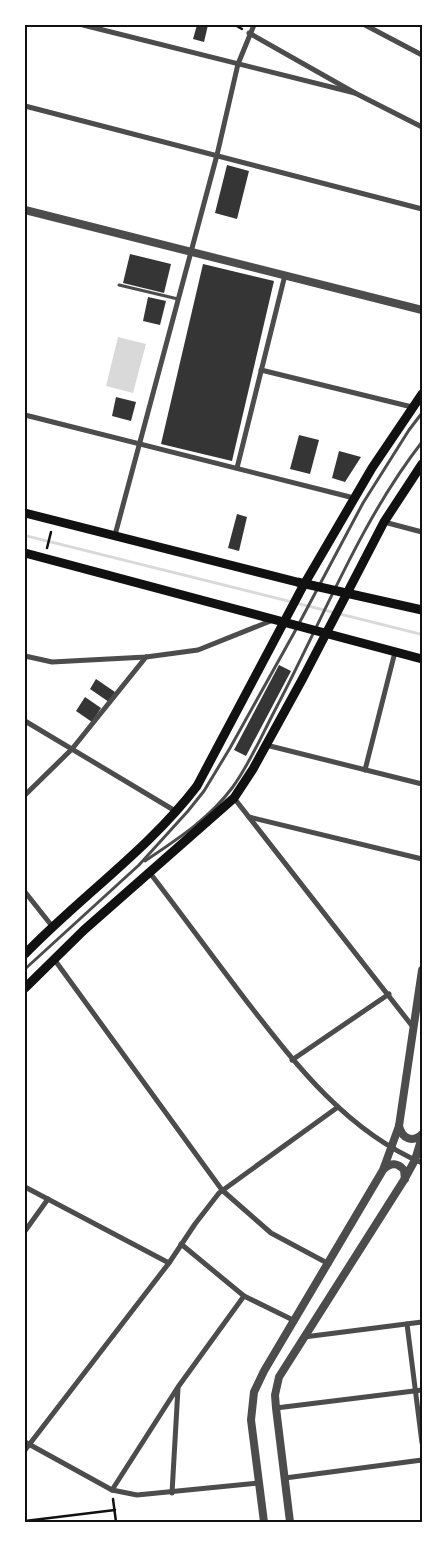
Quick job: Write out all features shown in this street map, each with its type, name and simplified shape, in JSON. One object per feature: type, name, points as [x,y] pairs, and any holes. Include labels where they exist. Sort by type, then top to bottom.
[{"type":"main road","points":[[25,954],[52,926],[177,812],[197,786],[282,619],[354,498],[422,394]]},
{"type":"main road","points":[[25,988],[54,959],[234,798],[253,769],[328,632],[384,522],[422,464]]},
{"type":"main road","points":[[25,513],[115,535],[303,586],[422,610]]},
{"type":"main road","points":[[25,553],[299,623],[422,659]]},
{"type":"street","points":[[83,25],[355,92]]},
{"type":"street","points":[[115,535],[217,155],[238,64],[254,25]]},
{"type":"street","points":[[365,25],[422,55]]},
{"type":"street","points":[[249,34],[422,127]]},
{"type":"street","points":[[25,106],[422,209]]},
{"type":"street","points":[[25,210],[422,310]]},
{"type":"street","points":[[237,468],[285,275]]},
{"type":"street","points":[[261,370],[412,407]]},
{"type":"street","points":[[25,415],[354,498]]},
{"type":"street","points":[[384,522],[422,532]]},
{"type":"street","points":[[25,656],[52,662],[146,657],[198,650],[282,619]]},
{"type":"street","points":[[365,770],[395,652]]},
{"type":"street","points":[[25,795],[72,748],[146,657]]},
{"type":"street","points":[[25,722],[72,748],[177,812]]},
{"type":"street","points":[[265,745],[422,784]]},
{"type":"street","points":[[234,798],[414,1027]]},
{"type":"street","points":[[249,817],[422,859]]},
{"type":"street","points":[[150,873],[292,1060],[338,1107],[367,1131],[392,1148],[418,1161]]},
{"type":"street","points":[[25,892],[52,926]]},
{"type":"street","points":[[54,959],[222,1190],[271,1233],[329,1264]]},
{"type":"street","points":[[264,1522],[251,1420],[252,1399],[256,1386],[383,1170],[392,1148],[399,1126],[422,970]]},
{"type":"street","points":[[292,1060],[389,994]]},
{"type":"street","points":[[259,1483],[137,1495],[112,1490],[26,1445],[169,1263],[195,1224],[222,1190],[338,1107]]},
{"type":"street","points":[[290,1522],[275,1396],[279,1377],[418,1161],[422,1136],[407,1139],[403,1136],[399,1126]]},
{"type":"street","points":[[383,1170],[391,1164],[401,1166],[406,1176],[404,1180]]},
{"type":"street","points":[[25,1187],[169,1263]]},
{"type":"street","points":[[25,1231],[48,1199]]},
{"type":"street","points":[[181,1244],[244,1296],[295,1321]]},
{"type":"street","points":[[112,1490],[178,1387],[244,1296]]},
{"type":"street","points":[[304,1337],[422,1322]]},
{"type":"street","points":[[408,1324],[422,1443]]},
{"type":"street","points":[[172,1493],[178,1387]]},
{"type":"street","points":[[276,1408],[422,1390]]},
{"type":"street","points":[[284,1478],[422,1460]]},
{"type":"lane","points":[[119,285],[178,300]]},
{"type":"lane","points":[[25,969],[139,865],[188,812],[204,791],[230,748],[364,503],[409,430],[422,413]]},
{"type":"lane","points":[[139,865],[183,835],[203,818],[232,788],[295,673],[371,519],[390,486],[422,442]]},
{"type":"path","points":[[46,549],[51,532]]},
{"type":"path","points":[[112,1490],[116,1522]]},
{"type":"path","points":[[25,1521],[115,1510]]},
{"type":"shaded area","points":[[118,337],[146,344],[133,393],[106,386]]},
{"type":"shaded area","points":[[25,534],[422,633],[422,636],[25,537]]},
{"type":"building","points":[[197,25],[208,25],[204,42],[193,39]]},
{"type":"building","points":[[227,165],[249,171],[237,219],[215,213]]},
{"type":"building","points":[[130,254],[171,264],[164,293],[123,283]]},
{"type":"building","points":[[203,264],[274,281],[232,461],[161,444]]},
{"type":"building","points":[[148,297],[166,301],[160,325],[143,321]]},
{"type":"building","points":[[116,397],[136,402],[131,421],[112,416]]},
{"type":"building","points":[[299,435],[319,440],[310,474],[290,469]]},
{"type":"building","points":[[339,451],[361,457],[345,482],[332,478]]},
{"type":"building","points":[[237,514],[247,517],[239,551],[228,548]]},
{"type":"building","points":[[279,665],[291,671],[246,756],[234,750]]},
{"type":"building","points":[[96,679],[115,692],[109,702],[90,689]]},
{"type":"building","points":[[85,697],[101,708],[92,722],[76,711]]}]
